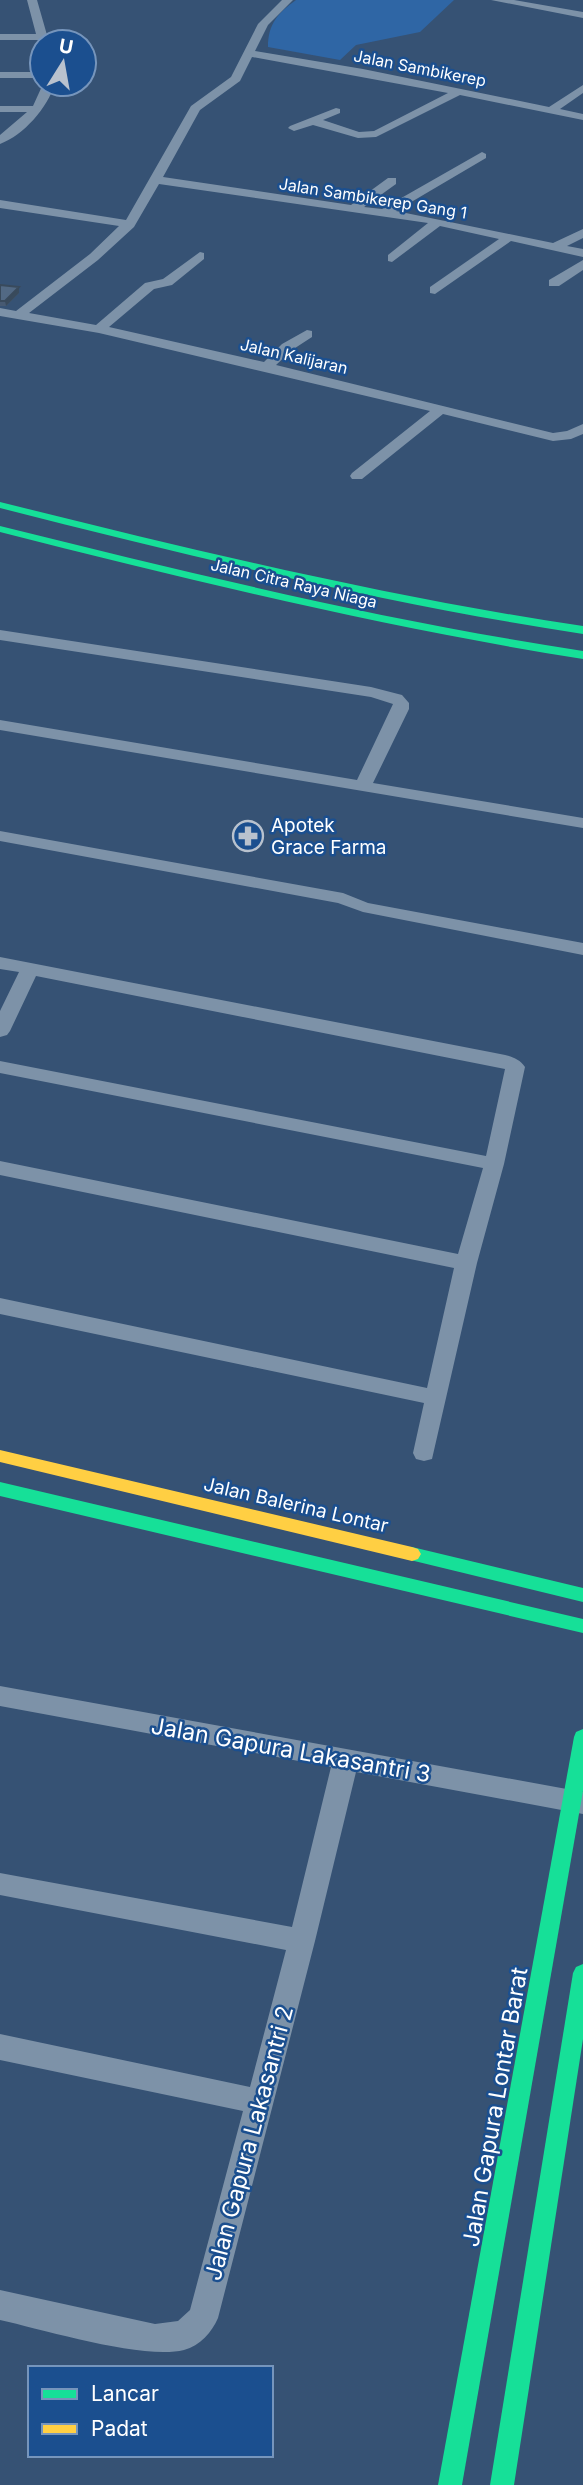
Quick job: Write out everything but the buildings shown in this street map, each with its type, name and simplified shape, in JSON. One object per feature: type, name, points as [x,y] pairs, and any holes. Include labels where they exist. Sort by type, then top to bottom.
[{"type":"street","points":[[32,0],[40,28]]},
{"type":"street","points":[[20,314],[94,257],[130,224],[195,108],[236,79],[263,24],[288,0]]},
{"type":"street","points":[[496,0],[583,15]]},
{"type":"street","points":[[0,37],[28,39]]},
{"type":"street","name":"Jalan Sambikerep","points":[[250,53],[583,117]]},
{"type":"street","points":[[0,75],[28,75]]},
{"type":"street","points":[[551,110],[583,88]]},
{"type":"street","points":[[313,121],[358,135],[376,134],[458,92]]},
{"type":"street","points":[[0,141],[36,109],[44,98]]},
{"type":"street","points":[[0,110],[36,109]]},
{"type":"street","points":[[294,128],[335,111]]},
{"type":"street","points":[[383,214],[482,156]]},
{"type":"street","name":"Jalan Sambikerep Gang 1","points":[[156,180],[437,222],[583,254]]},
{"type":"street","points":[[352,210],[392,181]]},
{"type":"street","points":[[0,205],[130,224]]},
{"type":"street","points":[[391,258],[437,222]]},
{"type":"street","points":[[554,247],[583,233]]},
{"type":"street","points":[[435,290],[509,237]]},
{"type":"street","points":[[554,283],[583,263],[579,260],[583,254]]},
{"type":"street","points":[[99,329],[152,285],[167,282],[200,256]]},
{"type":"street","name":"Jalan Kalijaran","points":[[0,312],[99,329],[560,437],[571,436],[583,428]]},
{"type":"street","points":[[267,367],[307,334]]},
{"type":"street","points":[[357,475],[441,409]]},
{"type":"street","name":"Jalan Citra Raya Niaga","points":[[0,505],[417,605],[583,630]]},
{"type":"street","name":"Jalan Citra Raya Niaga","points":[[0,529],[327,610],[405,626],[583,655]]},
{"type":"street","points":[[405,626],[417,605]]},
{"type":"street","points":[[0,635],[396,698],[401,703],[401,709],[363,785]]},
{"type":"street","points":[[0,725],[583,823]]},
{"type":"street","points":[[0,836],[343,898],[363,907],[583,949]]},
{"type":"street","points":[[343,898],[358,896],[397,901],[583,934]]},
{"type":"street","points":[[0,963],[509,1062],[516,1067],[494,1164],[466,1263],[424,1453]]},
{"type":"street","points":[[0,1031],[30,968]]},
{"type":"street","points":[[0,1067],[494,1164]]},
{"type":"street","points":[[0,1168],[466,1263]]},
{"type":"street","points":[[0,1306],[436,1398]]},
{"type":"street","name":"Jalan Balerina Lontar","points":[[0,1456],[583,1595]]},
{"type":"street","points":[[0,1489],[583,1626]]},
{"type":"street","name":"Jalan Gapura Lakasantri 3","points":[[0,1696],[578,1802]]},
{"type":"street","name":"Jalan Gapura Lontar Barat","points":[[450,2485],[578,1802],[583,1737]]},
{"type":"street","name":"Jalan Gapura Lakasantri 2","points":[[0,2305],[155,2339],[173,2339],[196,2327],[203,2318],[302,1941],[346,1759]]},
{"type":"street","points":[[0,1884],[302,1941]]},
{"type":"street","points":[[502,2485],[583,1973]]},
{"type":"street","points":[[0,2047],[260,2102]]},
{"type":"shaded area","points":[[296,0],[454,0],[420,32],[356,45],[340,60],[268,47],[272,25]]},
{"type":"traffic: fast","points":[[0,505],[362,592],[583,630]]},
{"type":"traffic: fast","points":[[0,529],[363,616],[583,655]]},
{"type":"traffic: fast","points":[[0,1489],[583,1626]]},
{"type":"traffic: fast","points":[[412,1554],[583,1595]]},
{"type":"traffic: fast","points":[[450,2485],[583,1737]]},
{"type":"traffic: fast","points":[[502,2485],[583,1973]]},
{"type":"traffic: slow","points":[[0,1456],[412,1554]]},
{"type":"place","name":"Apotek Grace Farma","points":[[248,836]]}]
